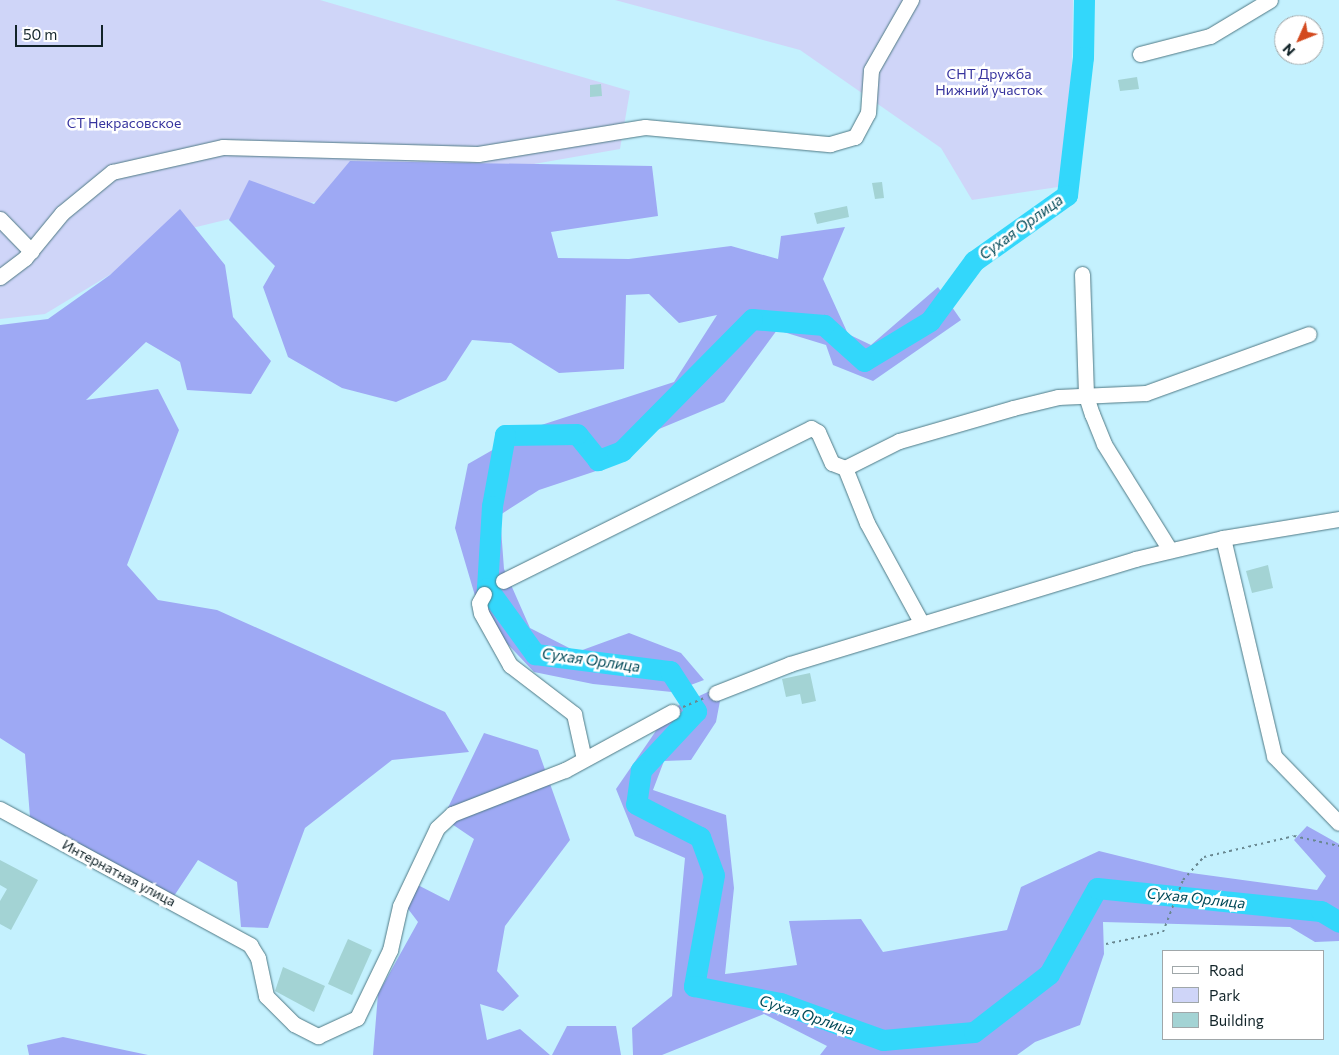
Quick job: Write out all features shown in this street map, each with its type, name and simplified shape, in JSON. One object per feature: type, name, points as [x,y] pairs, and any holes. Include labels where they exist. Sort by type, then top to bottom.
[{"type":"street","points":[[0,277],[31,251],[62,213],[112,172],[223,146],[478,154],[645,127],[830,144],[856,137],[868,113],[871,70],[911,0]]},
{"type":"street","points":[[1140,54],[1210,36],[1270,0]]},
{"type":"street","points":[[0,219],[31,251]]},
{"type":"street","points":[[1082,274],[1086,396],[1104,444],[1170,550]]},
{"type":"street","points":[[503,581],[810,428],[818,432],[832,463],[845,468],[908,438],[1013,408],[1086,396],[1146,393],[1309,334]]},
{"type":"street","points":[[845,468],[867,523],[921,622]]},
{"type":"street","points":[[716,694],[790,664],[921,622],[1170,550],[1223,538],[1339,519]]},
{"type":"street","points":[[1223,538],[1274,756],[1339,823]]},
{"type":"street","points":[[484,594],[479,602],[481,613],[510,665],[574,714],[584,759]]},
{"type":"street","name":"Интернатная улица","points":[[0,809],[237,937],[258,958],[266,996],[294,1024],[318,1036],[356,1018],[390,950],[400,906],[437,828],[452,814],[512,794],[584,759],[672,712]]},
{"type":"path","points":[[672,712],[716,694]]},
{"type":"path","points":[[1106,944],[1163,932],[1178,899],[1183,880],[1204,857],[1294,836],[1339,846]]},
{"type":"green space","name":"СТ Некрасовское","points":[[0,0],[320,0],[630,91],[620,149],[258,212],[184,230],[45,314],[0,319]]},
{"type":"green space","name":"СНТ Дружба Нижний участок","points":[[615,0],[1073,0],[1071,110],[1058,187],[972,200],[941,148],[800,50]]},
{"type":"shaded area","points":[[350,161],[652,166],[658,216],[551,232],[558,258],[629,259],[731,246],[778,259],[781,236],[845,227],[823,279],[848,334],[871,345],[938,287],[961,320],[873,381],[833,365],[826,345],[777,330],[724,402],[635,439],[599,470],[539,490],[500,515],[504,569],[530,628],[577,652],[629,633],[681,653],[704,680],[672,692],[593,684],[534,672],[481,616],[455,528],[468,464],[529,429],[674,382],[717,315],[679,323],[649,294],[626,295],[624,369],[559,373],[511,343],[472,340],[446,380],[396,402],[342,388],[288,357],[263,287],[275,266],[229,220],[249,180],[314,204]]},
{"type":"shaded area","points":[[180,209],[225,265],[233,317],[271,361],[251,394],[187,390],[180,362],[146,342],[86,400],[158,389],[179,430],[127,565],[158,600],[217,610],[445,712],[469,752],[392,760],[305,828],[268,928],[241,927],[237,882],[198,860],[174,896],[30,817],[25,754],[0,738],[0,325],[48,319],[110,275]]},
{"type":"shaded area","points":[[723,685],[716,722],[691,760],[664,761],[653,790],[726,815],[734,888],[725,974],[797,965],[789,921],[861,919],[883,952],[1007,930],[1021,887],[1099,851],[1184,872],[1317,890],[1326,876],[1294,840],[1307,826],[1339,844],[1339,941],[1315,942],[1290,927],[1103,922],[1104,954],[1080,1025],[1035,1042],[1017,1055],[820,1055],[827,1046],[764,1014],[662,1055],[633,1055],[632,1028],[672,996],[685,858],[635,836],[616,789],[671,709]]},
{"type":"shaded area","points":[[484,733],[538,750],[570,840],[505,926],[497,971],[519,996],[503,1011],[480,1004],[487,1040],[520,1029],[550,1055],[373,1055],[378,994],[418,922],[399,897],[410,881],[449,901],[474,839],[443,818]]},
{"type":"shaded area","points":[[567,1026],[616,1026],[621,1055],[552,1055]]},
{"type":"shaded area","points":[[63,1037],[148,1055],[29,1055],[27,1045]]},
{"type":"building","points":[[1137,77],[1139,89],[1120,91],[1118,80]]},
{"type":"building","points":[[601,84],[602,96],[590,97],[590,85]]},
{"type":"building","points":[[882,182],[884,198],[875,199],[872,183]]},
{"type":"building","points":[[847,206],[849,217],[817,224],[814,213]]},
{"type":"building","points":[[1268,565],[1273,588],[1252,593],[1246,571]]},
{"type":"building","points":[[810,673],[816,701],[802,704],[800,694],[786,697],[782,679]]},
{"type":"building","points":[[0,860],[38,880],[11,930],[0,924],[0,901],[7,889],[0,885]]},
{"type":"building","points":[[348,939],[372,950],[352,995],[328,984]]},
{"type":"building","points":[[283,967],[325,986],[314,1012],[275,991]]},
{"type":"waterway","name":"Сухая Орлица","points":[[1084,0],[1083,57],[1067,195],[974,261],[930,321],[864,361],[824,325],[752,319],[622,451],[598,460],[577,434],[505,435],[492,506],[487,588],[535,654],[670,671],[696,711],[641,770],[636,804],[700,837],[714,875],[694,986],[780,1003],[883,1040],[974,1032],[1049,974],[1097,888],[1321,911],[1339,922]]}]
